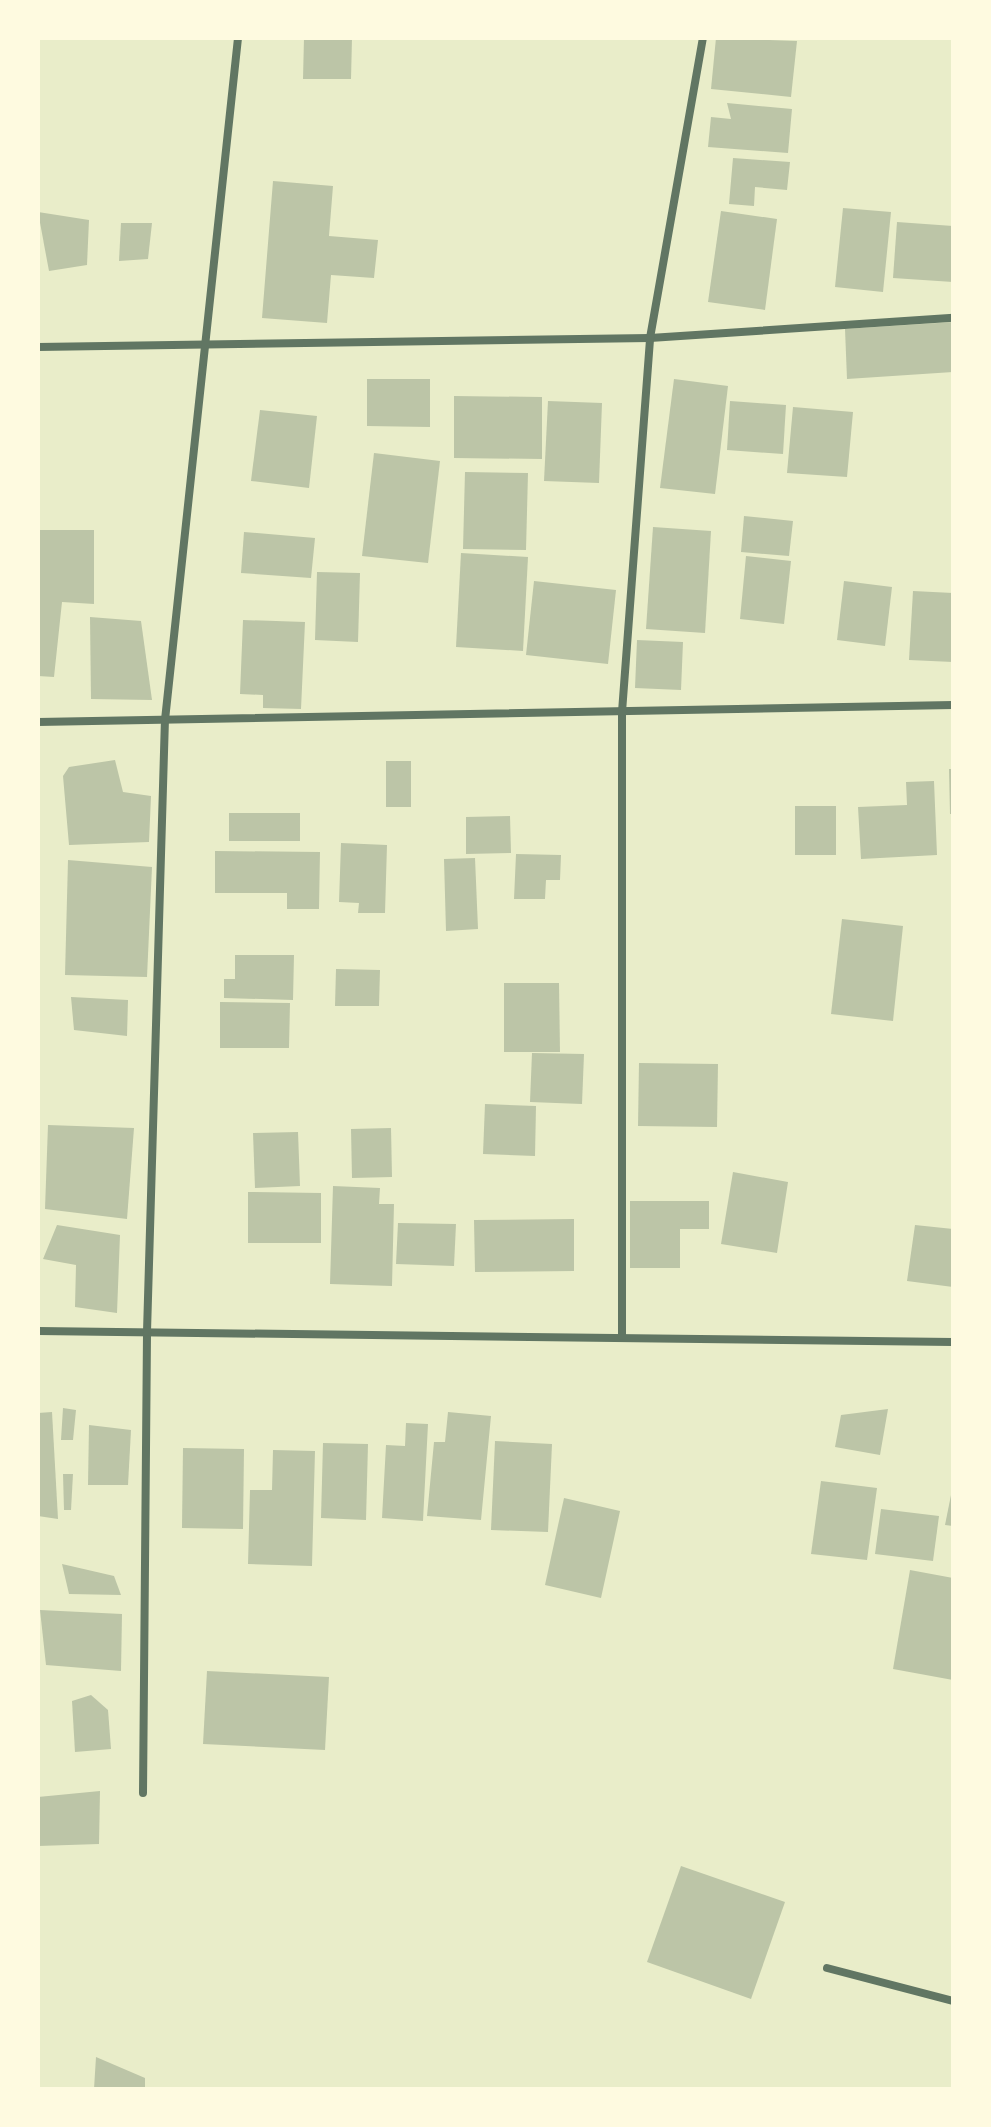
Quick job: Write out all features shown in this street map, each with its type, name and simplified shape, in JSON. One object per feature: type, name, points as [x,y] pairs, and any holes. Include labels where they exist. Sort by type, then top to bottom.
[{"type":"street","points":[[143,1793],[147,1332],[165,720],[238,38]]},
{"type":"street","points":[[622,1336],[622,712],[650,338],[703,38]]},
{"type":"street","points":[[38,347],[650,338],[953,318]]},
{"type":"street","points":[[38,722],[953,705]]},
{"type":"street","points":[[38,1331],[953,1342]]},
{"type":"street","points":[[827,1968],[953,2001]]},
{"type":"building","points":[[304,38],[352,38],[351,79],[303,79]]},
{"type":"building","points":[[716,38],[797,41],[791,97],[711,89]]},
{"type":"building","points":[[727,103],[792,109],[788,153],[708,147],[711,117],[731,119]]},
{"type":"building","points":[[733,158],[790,162],[787,190],[755,187],[754,206],[729,204]]},
{"type":"building","points":[[273,181],[333,186],[329,236],[378,240],[374,278],[331,275],[327,323],[262,318]]},
{"type":"building","points":[[843,208],[891,212],[883,292],[835,287]]},
{"type":"building","points":[[721,211],[777,219],[765,310],[708,302]]},
{"type":"building","points":[[38,212],[89,220],[87,265],[49,271]]},
{"type":"building","points":[[897,222],[953,226],[953,282],[893,278]]},
{"type":"building","points":[[121,223],[152,223],[148,259],[119,261]]},
{"type":"building","points":[[953,322],[953,372],[847,379],[845,329]]},
{"type":"building","points":[[367,379],[430,379],[430,427],[367,426]]},
{"type":"building","points":[[674,379],[728,386],[715,494],[660,488]]},
{"type":"building","points":[[454,396],[542,397],[542,459],[454,458]]},
{"type":"building","points":[[548,401],[602,403],[599,483],[544,481]]},
{"type":"building","points":[[730,401],[786,405],[783,454],[727,450]]},
{"type":"building","points":[[793,407],[853,412],[847,477],[787,473]]},
{"type":"building","points":[[260,410],[317,416],[309,488],[251,481]]},
{"type":"building","points":[[374,453],[440,461],[428,563],[362,556]]},
{"type":"building","points":[[465,472],[528,473],[526,550],[463,549]]},
{"type":"building","points":[[744,516],[793,521],[789,556],[741,552]]},
{"type":"building","points":[[653,527],[711,531],[705,633],[646,629]]},
{"type":"building","points":[[38,530],[94,530],[94,604],[62,602],[54,677],[38,676]]},
{"type":"building","points":[[244,532],[315,538],[311,578],[241,573]]},
{"type":"building","points":[[461,553],[528,557],[523,651],[456,647]]},
{"type":"building","points":[[746,556],[791,561],[784,624],[740,619]]},
{"type":"building","points":[[317,572],[360,573],[358,642],[315,640]]},
{"type":"building","points":[[534,581],[616,590],[608,664],[526,655]]},
{"type":"building","points":[[844,581],[892,587],[885,646],[837,640]]},
{"type":"building","points":[[913,591],[953,593],[953,662],[909,660]]},
{"type":"building","points":[[90,617],[141,621],[152,700],[91,699]]},
{"type":"building","points":[[243,620],[305,622],[301,709],[263,708],[263,695],[240,694]]},
{"type":"building","points":[[637,640],[683,642],[681,690],[635,688]]},
{"type":"building","points":[[115,760],[123,792],[151,796],[149,842],[69,845],[63,776],[69,767]]},
{"type":"building","points":[[386,761],[411,761],[411,807],[386,807]]},
{"type":"building","points":[[949,769],[953,769],[953,814],[950,814]]},
{"type":"building","points":[[934,781],[937,855],[861,859],[858,807],[907,805],[906,782]]},
{"type":"building","points":[[795,806],[836,806],[836,855],[795,855]]},
{"type":"building","points":[[229,813],[300,813],[300,841],[229,841]]},
{"type":"building","points":[[510,816],[511,853],[466,854],[466,817]]},
{"type":"building","points":[[341,843],[387,845],[385,913],[358,913],[359,903],[339,902]]},
{"type":"building","points":[[215,851],[320,852],[319,909],[287,909],[287,893],[215,893]]},
{"type":"building","points":[[516,854],[561,855],[560,880],[546,880],[545,899],[514,899]]},
{"type":"building","points":[[475,858],[478,929],[446,931],[444,859]]},
{"type":"building","points":[[68,860],[152,867],[147,977],[65,975]]},
{"type":"building","points":[[842,919],[903,926],[893,1021],[831,1014]]},
{"type":"building","points":[[235,955],[294,955],[293,1000],[224,998],[224,979],[235,979]]},
{"type":"building","points":[[336,969],[380,970],[379,1006],[335,1006]]},
{"type":"building","points":[[504,983],[559,983],[560,1052],[504,1052]]},
{"type":"building","points":[[71,997],[128,1000],[127,1036],[74,1030]]},
{"type":"building","points":[[220,1002],[290,1003],[289,1048],[220,1048]]},
{"type":"building","points":[[532,1053],[584,1054],[582,1104],[530,1102]]},
{"type":"building","points":[[639,1063],[718,1064],[717,1127],[638,1126]]},
{"type":"building","points":[[485,1104],[536,1106],[535,1156],[483,1154]]},
{"type":"building","points":[[48,1125],[134,1128],[127,1219],[45,1209]]},
{"type":"building","points":[[391,1128],[392,1177],[352,1178],[351,1129]]},
{"type":"building","points":[[298,1132],[300,1186],[255,1188],[253,1133]]},
{"type":"building","points":[[733,1172],[788,1182],[777,1253],[721,1244]]},
{"type":"building","points":[[333,1186],[380,1188],[379,1204],[394,1204],[392,1286],[330,1284]]},
{"type":"building","points":[[248,1192],[321,1193],[321,1243],[248,1243]]},
{"type":"building","points":[[630,1201],[709,1201],[709,1229],[680,1229],[680,1268],[630,1268]]},
{"type":"building","points":[[574,1219],[574,1271],[475,1272],[474,1220]]},
{"type":"building","points":[[398,1223],[456,1224],[454,1266],[396,1264]]},
{"type":"building","points":[[57,1225],[120,1235],[117,1313],[75,1307],[76,1265],[43,1259]]},
{"type":"building","points":[[915,1225],[953,1229],[953,1287],[907,1281]]},
{"type":"building","points":[[63,1408],[76,1410],[73,1440],[61,1440]]},
{"type":"building","points":[[888,1409],[880,1455],[835,1447],[841,1415]]},
{"type":"building","points":[[52,1412],[58,1519],[38,1516],[38,1413]]},
{"type":"building","points":[[448,1412],[491,1416],[481,1520],[427,1516],[434,1442],[445,1442]]},
{"type":"building","points":[[406,1423],[428,1424],[423,1521],[382,1518],[386,1445],[405,1446]]},
{"type":"building","points":[[89,1425],[131,1430],[128,1485],[88,1485]]},
{"type":"building","points":[[495,1441],[552,1444],[548,1532],[491,1530]]},
{"type":"building","points":[[323,1443],[368,1444],[366,1520],[321,1518]]},
{"type":"building","points":[[183,1448],[244,1449],[243,1529],[182,1528]]},
{"type":"building","points":[[273,1450],[315,1451],[312,1566],[248,1564],[250,1490],[272,1490]]},
{"type":"building","points":[[63,1474],[73,1474],[71,1510],[64,1510]]},
{"type":"building","points":[[821,1481],[877,1488],[867,1560],[811,1554]]},
{"type":"building","points":[[953,1485],[953,1526],[945,1525]]},
{"type":"building","points":[[564,1498],[620,1511],[601,1598],[545,1585]]},
{"type":"building","points":[[881,1509],[939,1516],[933,1561],[875,1554]]},
{"type":"building","points":[[62,1564],[114,1576],[121,1595],[69,1594]]},
{"type":"building","points":[[910,1570],[953,1578],[953,1680],[893,1669]]},
{"type":"building","points":[[40,1610],[122,1614],[121,1671],[46,1665]]},
{"type":"building","points":[[207,1671],[329,1677],[325,1750],[203,1744]]},
{"type":"building","points":[[91,1695],[108,1710],[111,1749],[75,1752],[72,1701]]},
{"type":"building","points":[[100,1791],[99,1844],[38,1846],[38,1797]]},
{"type":"building","points":[[681,1866],[785,1902],[751,1999],[647,1962]]},
{"type":"building","points":[[96,2057],[145,2078],[145,2089],[94,2089]]}]
